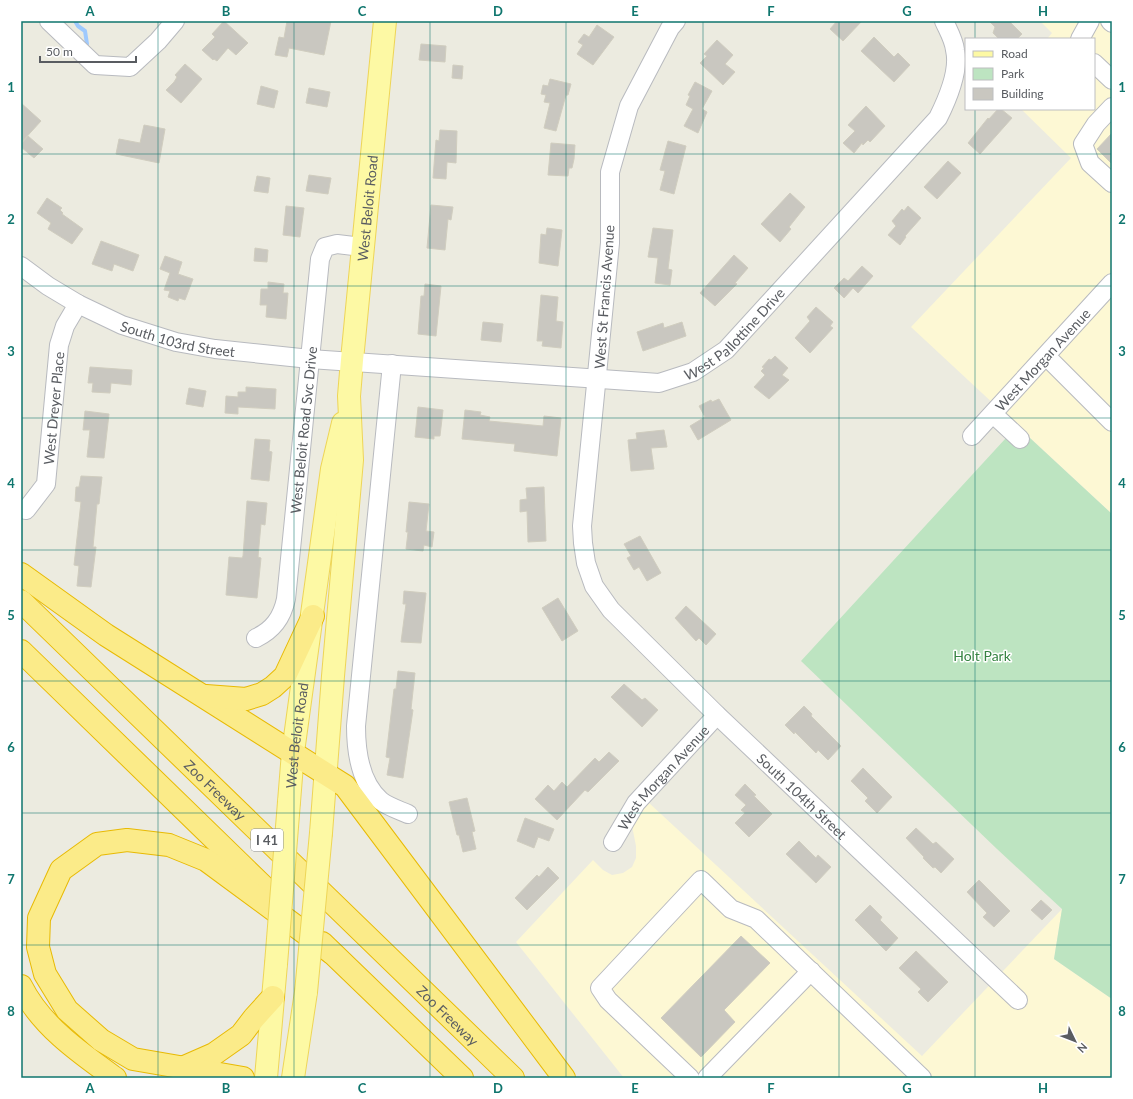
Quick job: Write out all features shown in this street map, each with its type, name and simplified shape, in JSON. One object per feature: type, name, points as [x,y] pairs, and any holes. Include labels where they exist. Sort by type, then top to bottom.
[{"type":"highway","points":[[21,574],[106,635],[345,786],[564,1078]]},
{"type":"highway","name":"Zoo Freeway","points":[[21,601],[513,1078]]},
{"type":"highway","points":[[200,695],[246,699],[262,694],[273,687],[285,676],[312,616]]},
{"type":"highway","name":"I 41","points":[[21,651],[462,1078]]},
{"type":"highway","points":[[243,1078],[133,1059],[101,1040],[67,1010],[45,974],[38,947],[39,918],[61,870],[96,844],[127,840],[169,845],[206,860],[332,953]]},
{"type":"highway","points":[[21,986],[25,994],[46,1020],[74,1049],[115,1078]]},
{"type":"highway","points":[[182,1068],[214,1054],[241,1035],[273,997]]},
{"type":"main road","name":"West Beloit Road","points":[[293,1078],[306,992],[321,833],[352,460],[349,396],[362,247],[385,21]]},
{"type":"main road","name":"West Beloit Road","points":[[266,1078],[293,752],[332,469],[349,396]]},
{"type":"street","points":[[49,21],[95,65],[130,67],[158,41],[175,21]]},
{"type":"street","name":"West St Francis Avenue","points":[[594,586],[586,563],[582,533],[610,243],[610,172],[629,106],[670,28],[676,21]]},
{"type":"street","name":"West Pallottine Drive","points":[[352,360],[659,383],[693,372],[726,350],[938,118],[949,98],[954,74],[956,51],[944,21]]},
{"type":"street","points":[[1081,38],[1090,21]]},
{"type":"street","points":[[1095,64],[1112,80]]},
{"type":"street","points":[[1112,106],[1096,124],[1083,144],[1090,163],[1112,183]]},
{"type":"street","name":"West Beloit Road Svc Drive","points":[[256,638],[266,633],[276,624],[283,612],[286,599],[320,259],[325,248],[337,244],[362,247]]},
{"type":"street","name":"South 103rd Street","points":[[21,266],[48,286],[78,304],[122,324],[176,342],[215,349],[310,359],[352,360]]},
{"type":"street","name":"West Morgan Avenue","points":[[972,436],[1112,283]]},
{"type":"street","name":"West Dreyer Place","points":[[26,510],[46,484],[59,345],[65,326],[78,304]]},
{"type":"street","points":[[1046,356],[1112,422]]},
{"type":"street","points":[[392,364],[356,726],[356,747],[364,777],[375,794],[389,806],[408,814]]},
{"type":"street","points":[[993,414],[1020,439]]},
{"type":"street","name":"South 104th Street","points":[[594,586],[611,610],[717,716],[1018,1000]]},
{"type":"street","name":"West Morgan Avenue","points":[[613,842],[636,804],[717,716]]},
{"type":"street","points":[[690,1078],[608,1000],[600,988],[701,880],[731,909],[756,919],[922,1078]]},
{"type":"street","points":[[707,1078],[811,971]]},
{"type":"shaded area","points":[[1040,21],[1112,21],[1112,514],[911,327],[1071,158],[1022,110],[1095,110],[1095,38],[1048,38],[1052,33]]},
{"type":"shaded area","points":[[648,802],[922,1056],[1062,909],[1054,959],[1112,999],[1112,1078],[624,1078],[516,942],[593,860],[603,870],[612,875],[623,873],[632,867],[636,858],[636,846],[632,826],[635,817]]},
{"type":"green space","name":"Holt Park","points":[[1017,426],[1112,514],[1112,999],[1054,959],[1062,909],[997,849],[801,661]]},
{"type":"building","points":[[224,21],[248,43],[236,55],[228,48],[217,61],[214,59],[213,60],[202,50],[215,37],[212,34]]},
{"type":"building","points":[[287,21],[331,21],[324,55],[289,48],[287,57],[275,55],[279,37],[284,38]]},
{"type":"building","points":[[837,21],[862,21],[843,41],[830,29]]},
{"type":"building","points":[[989,21],[1009,21],[1022,34],[1018,38],[998,38],[993,33],[995,27]]},
{"type":"building","points":[[597,25],[614,37],[593,65],[577,54],[583,45],[578,42],[584,34],[589,37]]},
{"type":"building","points":[[874,37],[894,57],[898,53],[910,65],[894,82],[861,51]]},
{"type":"building","points":[[717,40],[733,55],[725,64],[735,72],[723,85],[700,63],[707,56],[704,54]]},
{"type":"building","points":[[421,44],[446,46],[445,62],[419,60]]},
{"type":"building","points":[[185,64],[202,79],[181,103],[166,90],[174,82],[177,77],[175,75]]},
{"type":"building","points":[[453,65],[463,66],[462,79],[452,78]]},
{"type":"building","points":[[550,79],[571,84],[568,95],[566,95],[556,131],[544,128],[550,103],[544,102],[546,95],[541,94],[543,85],[548,86]]},
{"type":"building","points":[[695,82],[712,91],[702,109],[707,112],[698,133],[684,126],[693,109],[686,105],[690,96],[688,95]]},
{"type":"building","points":[[261,86],[278,91],[274,108],[257,104]]},
{"type":"building","points":[[309,88],[330,92],[327,107],[306,103]]},
{"type":"building","points":[[21,103],[41,121],[21,143]]},
{"type":"building","points":[[866,106],[885,126],[870,142],[868,140],[863,145],[862,143],[854,153],[843,143],[855,131],[848,125]]},
{"type":"building","points":[[997,110],[1002,110],[1012,118],[980,154],[968,143],[988,118],[989,119]]},
{"type":"building","points":[[144,125],[165,129],[159,163],[116,154],[119,139],[140,143]]},
{"type":"building","points":[[440,130],[457,131],[456,163],[447,162],[446,179],[433,178],[436,140],[439,141]]},
{"type":"building","points":[[1112,133],[1112,164],[1097,149]]},
{"type":"building","points":[[28,136],[43,149],[34,158],[21,147],[21,144]]},
{"type":"building","points":[[668,141],[686,146],[674,194],[660,190],[665,171],[660,170]]},
{"type":"building","points":[[551,143],[575,145],[572,168],[569,168],[568,176],[548,175]]},
{"type":"building","points":[[948,161],[961,173],[937,199],[924,187]]},
{"type":"building","points":[[309,175],[331,178],[328,194],[306,191]]},
{"type":"building","points":[[257,176],[270,178],[268,193],[254,191]]},
{"type":"building","points":[[790,193],[805,207],[789,227],[791,229],[780,242],[761,224]]},
{"type":"building","points":[[47,198],[62,208],[60,210],[63,213],[62,214],[83,229],[72,244],[48,229],[51,223],[37,213]]},
{"type":"building","points":[[431,205],[453,207],[451,220],[448,219],[445,250],[427,248]]},
{"type":"building","points":[[286,206],[304,208],[300,237],[283,235]]},
{"type":"building","points":[[908,206],[921,218],[905,236],[906,237],[900,245],[888,235],[896,226],[892,221],[902,209],[904,211]]},
{"type":"building","points":[[547,228],[562,230],[558,266],[539,263],[541,234],[546,235]]},
{"type":"building","points":[[653,228],[673,230],[668,269],[672,270],[670,285],[655,283],[658,258],[648,257]]},
{"type":"building","points":[[101,241],[139,255],[133,271],[114,264],[112,271],[92,264]]},
{"type":"building","points":[[255,248],[268,250],[267,262],[254,261]]},
{"type":"building","points":[[734,255],[748,268],[735,283],[737,284],[715,306],[700,293]]},
{"type":"building","points":[[165,256],[182,262],[178,274],[193,279],[185,300],[179,298],[178,301],[168,297],[170,291],[164,290],[170,273],[160,269]]},
{"type":"building","points":[[862,266],[873,276],[858,293],[853,288],[844,298],[834,288],[844,278],[848,281]]},
{"type":"building","points":[[268,282],[284,284],[283,293],[288,293],[286,319],[266,317],[267,305],[260,305],[261,289],[268,289]]},
{"type":"building","points":[[425,284],[441,286],[436,336],[418,334],[421,296],[424,296]]},
{"type":"building","points":[[541,295],[558,297],[556,321],[563,322],[561,348],[542,346],[543,341],[537,341]]},
{"type":"building","points":[[816,307],[833,322],[830,326],[833,328],[810,353],[795,338],[810,321],[807,317]]},
{"type":"building","points":[[483,322],[503,324],[501,342],[481,340]]},
{"type":"building","points":[[682,322],[686,336],[643,351],[637,332],[663,323],[664,328]]},
{"type":"building","points":[[775,356],[788,368],[782,375],[789,380],[769,399],[754,387],[765,375],[761,371],[764,368],[762,367],[769,359],[771,360]]},
{"type":"building","points":[[90,367],[132,370],[131,385],[111,383],[110,393],[92,392],[93,383],[88,383]]},
{"type":"building","points":[[246,387],[276,389],[275,409],[238,407],[238,414],[225,413],[226,396],[238,397],[238,392],[246,392]]},
{"type":"building","points":[[189,388],[206,391],[203,407],[186,404]]},
{"type":"building","points":[[719,399],[731,420],[698,440],[690,426],[705,417],[699,406],[711,400],[712,402]]},
{"type":"building","points":[[418,407],[443,410],[440,436],[434,436],[434,439],[415,437]]},
{"type":"building","points":[[465,410],[481,412],[480,415],[490,417],[489,421],[543,426],[544,416],[561,418],[557,456],[514,451],[515,444],[462,439]]},
{"type":"building","points":[[85,411],[109,414],[104,458],[87,457],[90,430],[83,430]]},
{"type":"building","points":[[664,430],[667,447],[651,448],[654,469],[631,471],[628,440],[637,439],[636,433]]},
{"type":"building","points":[[255,439],[270,440],[269,451],[272,452],[269,481],[251,479]]},
{"type":"building","points":[[81,476],[102,477],[99,504],[97,504],[93,547],[96,547],[91,587],[77,586],[79,566],[74,565],[81,502],[75,501],[76,487],[79,487]]},
{"type":"building","points":[[544,487],[546,541],[528,542],[527,511],[520,512],[520,500],[527,499],[526,488]]},
{"type":"building","points":[[247,501],[267,503],[265,525],[261,524],[258,557],[261,558],[257,598],[226,595],[229,557],[242,558],[243,556]]},
{"type":"building","points":[[409,502],[429,504],[426,531],[434,532],[432,547],[424,545],[423,551],[406,549]]},
{"type":"building","points":[[640,536],[661,573],[647,581],[639,567],[634,570],[627,558],[631,556],[624,544]]},
{"type":"building","points":[[404,591],[426,593],[421,643],[401,642],[406,604],[403,604]]},
{"type":"building","points":[[558,598],[578,631],[562,641],[542,608]]},
{"type":"building","points":[[686,606],[716,634],[706,645],[699,638],[696,641],[675,618]]},
{"type":"building","points":[[398,671],[415,673],[411,709],[413,710],[403,778],[387,775],[390,758],[386,757],[394,689],[396,689]]},
{"type":"building","points":[[624,684],[642,700],[645,698],[658,710],[642,727],[611,697]]},
{"type":"building","points":[[804,706],[812,714],[811,716],[841,746],[828,760],[818,750],[816,753],[795,732],[794,734],[785,725]]},
{"type":"building","points":[[609,752],[619,761],[588,792],[585,790],[557,820],[535,799],[548,785],[554,791],[562,782],[567,787],[595,758],[599,762]]},
{"type":"building","points":[[863,768],[892,797],[877,813],[865,801],[868,798],[851,781]]},
{"type":"building","points":[[745,784],[756,795],[754,796],[772,814],[749,837],[735,823],[745,813],[741,810],[746,805],[735,795]]},
{"type":"building","points":[[467,798],[475,831],[472,832],[476,849],[463,852],[449,802]]},
{"type":"building","points":[[525,818],[554,829],[549,841],[538,837],[534,848],[517,841]]},
{"type":"building","points":[[916,828],[933,844],[936,842],[954,859],[941,873],[935,867],[933,868],[923,858],[924,857],[906,838]]},
{"type":"building","points":[[799,841],[816,858],[818,855],[831,867],[816,883],[786,854]]},
{"type":"building","points":[[548,867],[559,878],[527,910],[515,898],[537,875],[539,877]]},
{"type":"building","points":[[979,880],[1010,911],[994,927],[983,917],[987,913],[967,892]]},
{"type":"building","points":[[1041,900],[1052,910],[1042,920],[1031,910]]},
{"type":"building","points":[[870,905],[882,917],[880,920],[898,938],[886,951],[855,920]]},
{"type":"building","points":[[741,936],[770,963],[724,1010],[735,1022],[701,1057],[661,1018]]},
{"type":"building","points":[[916,951],[948,982],[928,1002],[918,992],[921,989],[899,968]]},
{"type":"waterway","points":[[75,21],[78,26],[85,31],[87,44]]}]
